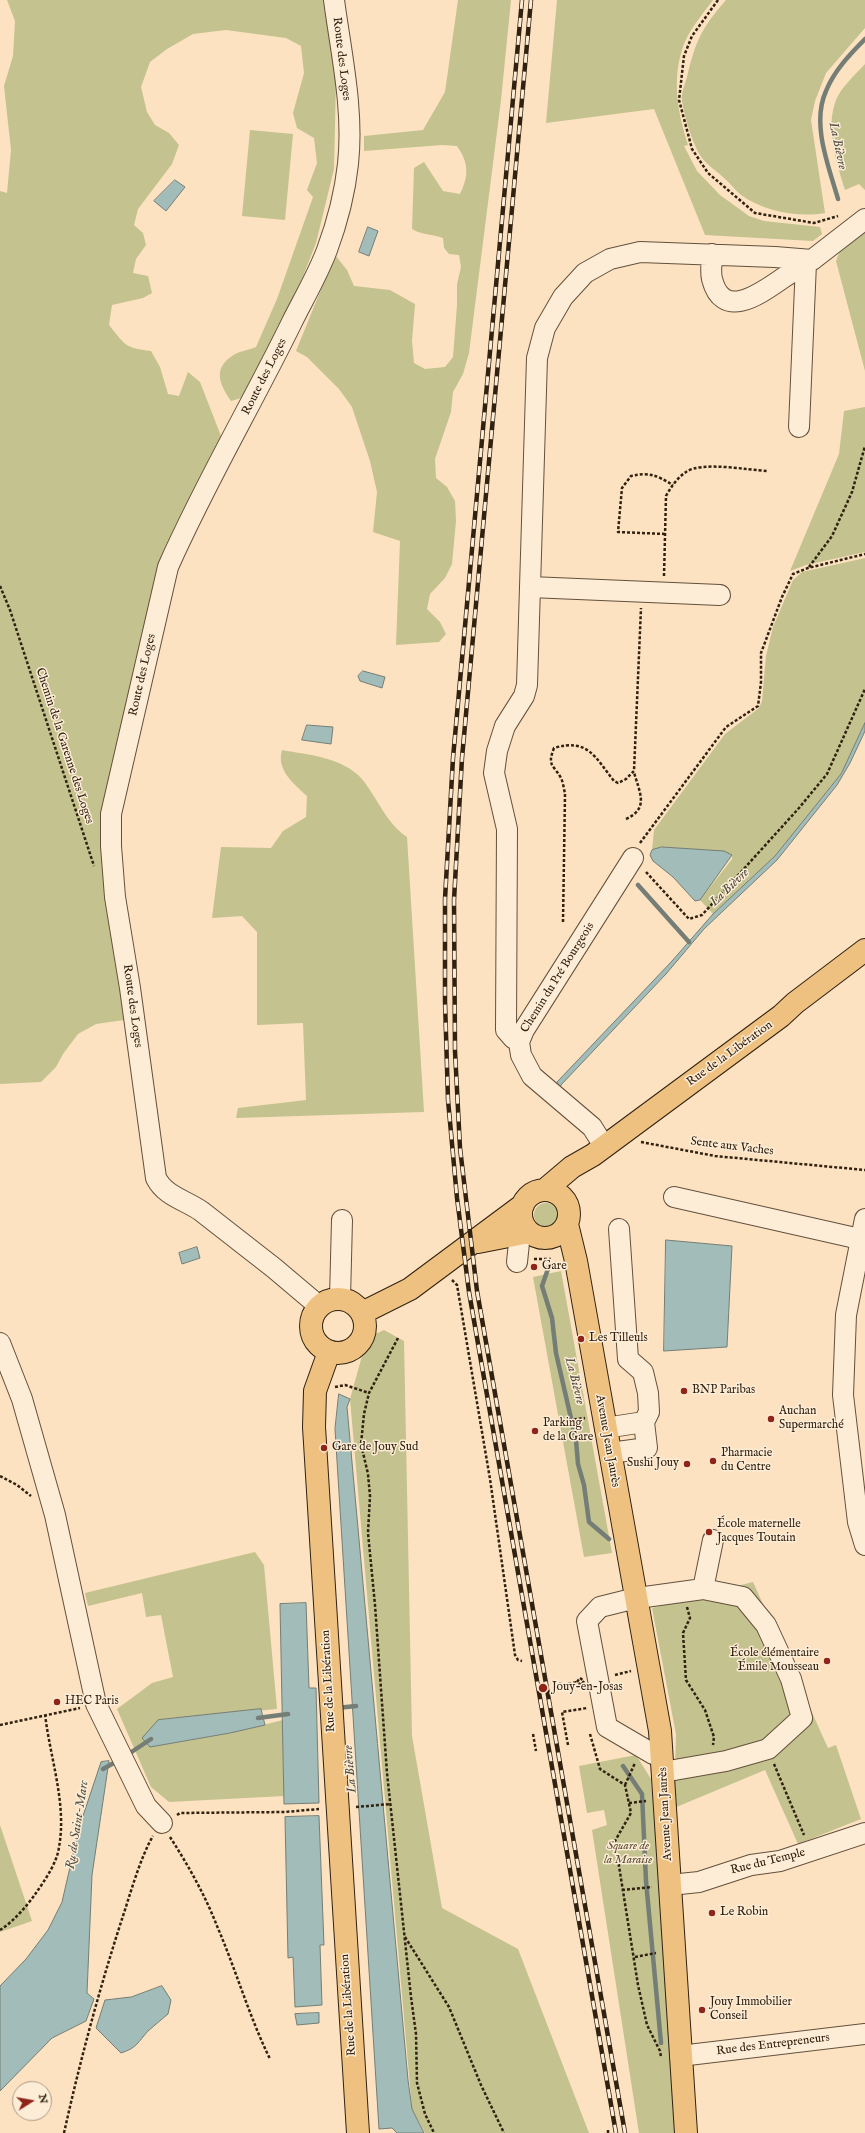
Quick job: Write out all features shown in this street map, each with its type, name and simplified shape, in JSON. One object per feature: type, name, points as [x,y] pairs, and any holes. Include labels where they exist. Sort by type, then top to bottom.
[{"type":"main road","name":"Rue de la Libération","points":[[546,1189],[572,1167],[599,1151],[781,1016],[794,1003],[865,950]]},
{"type":"main road","name":"Rue de la Libération","points":[[567,1202],[599,1151]]},
{"type":"main road","points":[[362,1313],[410,1289],[470,1244],[523,1205],[533,1193],[546,1189],[560,1194],[567,1202],[569,1216],[567,1224],[558,1234],[531,1234],[470,1244]]},
{"type":"main road","points":[[523,1205],[522,1219],[531,1234],[559,1252],[579,1278]]},
{"type":"main road","name":"Avenue Jean Jaurès","points":[[567,1224],[579,1278],[597,1384],[612,1415],[604,1424],[614,1453],[618,1498],[641,1597],[655,1700],[663,1763],[660,1886],[671,2058],[686,2133]]},
{"type":"main road","points":[[340,1298],[353,1303],[362,1313],[365,1320],[364,1334],[356,1346],[343,1353],[329,1352],[316,1343],[311,1328],[311,1320],[319,1306],[332,1299],[340,1298]]},
{"type":"main road","name":"Rue de la Libération","points":[[329,1352],[315,1392],[314,1448],[330,1698],[332,1720],[346,1807],[358,2133]]},
{"type":"street","name":"Route des Loges","points":[[319,1306],[274,1268],[201,1211],[188,1202],[166,1192],[156,1178],[130,988],[115,897],[111,846],[111,822],[114,799],[168,567],[184,531],[258,392],[327,250],[337,215],[348,163],[349,129],[346,89],[334,0]]},
{"type":"street","points":[[712,254],[711,278],[717,292],[725,299],[736,302],[760,294],[809,262],[865,219]]},
{"type":"street","points":[[519,1042],[506,1030],[507,829],[494,773],[497,751],[505,726],[524,696],[526,685],[538,358],[546,328],[563,297],[585,273],[610,259],[640,252],[712,254],[809,262]]},
{"type":"street","points":[[799,427],[809,262]]},
{"type":"street","points":[[530,587],[720,595]]},
{"type":"street","name":"Chemin du Pré Bourgeois","points":[[599,1151],[592,1127],[532,1076],[521,1055],[519,1042],[524,1030],[633,858]]},
{"type":"street","points":[[674,1197],[863,1241]]},
{"type":"street","points":[[865,1219],[863,1241],[846,1315],[843,1395],[865,1545]]},
{"type":"street","points":[[340,1298],[342,1220]]},
{"type":"street","points":[[614,1453],[646,1448],[644,1422],[649,1412],[648,1393],[644,1372],[628,1359],[619,1229]]},
{"type":"street","points":[[517,1262],[531,1234]]},
{"type":"street","points":[[1,1344],[22,1399],[55,1515],[96,1704],[116,1748],[146,1806],[162,1823]]},
{"type":"street","points":[[604,1424],[644,1422]]},
{"type":"street","points":[[703,1589],[713,1540]]},
{"type":"street","points":[[703,1589],[743,1596],[766,1625],[791,1679],[802,1718],[768,1749],[711,1764],[663,1763],[653,1754],[607,1727],[587,1621],[600,1607],[641,1597],[703,1589]]},
{"type":"street","name":"Rue du Temple","points":[[660,1886],[699,1882],[752,1865],[780,1861],[865,1833]]},
{"type":"street","name":"Rue des Entrepreneurs","points":[[671,2058],[865,2034]]},
{"type":"path","points":[[718,0],[692,36],[684,56],[679,100],[692,149],[708,173],[755,213],[814,223],[843,215]]},
{"type":"path","points":[[808,568],[832,536],[852,492],[865,446]]},
{"type":"path","points":[[664,593],[666,496],[672,485],[686,472],[699,466],[768,471]]},
{"type":"path","points":[[665,534],[618,532],[622,488],[631,476],[645,473],[657,476],[672,485]]},
{"type":"path","points":[[865,554],[808,568],[793,574],[782,597],[761,652],[761,682],[758,706],[726,727],[642,840],[633,858],[689,919],[702,915],[827,774],[865,689]]},
{"type":"path","name":"Chemin de la Garenne des Loges","points":[[0,586],[10,610],[95,870]]},
{"type":"path","points":[[626,818],[635,815],[640,809],[642,801],[634,771],[642,592]]},
{"type":"path","points":[[563,922],[565,794],[561,778],[551,766],[550,758],[554,748],[566,745],[582,746],[592,754],[618,783],[626,779],[634,771]]},
{"type":"path","name":"Sente aux Vaches","points":[[633,1141],[715,1156],[865,1170]]},
{"type":"path","points":[[451,1278],[457,1285],[490,1479],[515,1655],[518,1660],[522,1661]]},
{"type":"path","points":[[398,1338],[369,1393],[364,1414],[361,1444],[370,1496],[368,1533],[391,1804],[404,1935],[416,2034],[417,2083],[425,2114],[434,2133]]},
{"type":"path","points":[[315,1392],[345,1385],[369,1393]]},
{"type":"path","points":[[554,1422],[604,1424]]},
{"type":"path","points":[[0,1476],[17,1485],[34,1498]]},
{"type":"path","points":[[684,1592],[690,1618],[683,1633],[686,1680],[705,1710],[714,1737],[711,1764]]},
{"type":"path","points":[[560,1683],[563,1685],[577,1682]]},
{"type":"path","points":[[0,1725],[96,1704]]},
{"type":"path","points":[[584,1708],[586,1716]]},
{"type":"path","points":[[568,1745],[562,1712],[574,1710]]},
{"type":"path","points":[[0,1930],[6,1927],[32,1899],[48,1875],[59,1848],[60,1817],[45,1714]]},
{"type":"path","points":[[589,1730],[600,1769],[625,1785]]},
{"type":"path","points":[[533,1734],[536,1751]]},
{"type":"path","points":[[768,1749],[811,1851]]},
{"type":"path","points":[[632,1770],[625,1785],[631,1813],[615,1842],[622,1890],[635,1957],[638,1985],[647,2025],[660,2051],[671,2058]]},
{"type":"path","points":[[629,1803],[639,1802]]},
{"type":"path","points":[[64,2133],[82,2051],[102,1980],[150,1841],[162,1823],[180,1813],[285,1812],[391,1804]]},
{"type":"path","points":[[162,1823],[187,1865],[217,1924],[254,2024],[270,2059]]},
{"type":"path","points":[[622,1890],[660,1886]]},
{"type":"path","points":[[404,1935],[449,2006],[481,2084],[504,2133]]},
{"type":"path","points":[[635,1957],[656,1953]]},
{"type":"green space","points":[[7,0],[323,0],[336,81],[334,169],[316,243],[291,307],[241,398],[231,401],[223,388],[220,370],[228,359],[235,354],[256,347],[277,299],[313,197],[307,190],[317,163],[314,138],[297,128],[293,113],[304,73],[301,46],[286,38],[226,30],[193,34],[167,49],[150,62],[141,87],[147,112],[155,125],[169,133],[179,145],[172,164],[138,209],[134,225],[143,233],[146,245],[136,259],[133,273],[148,276],[152,293],[143,298],[112,305],[109,325],[126,344],[131,347],[151,351],[160,367],[168,394],[179,396],[188,372],[200,382],[221,436],[112,770],[131,1019],[96,1024],[78,1034],[63,1054],[56,1067],[41,1082],[0,1084],[0,191],[7,193],[11,150],[4,86],[13,56],[15,21]]},
{"type":"green space","points":[[458,0],[511,0],[501,100],[469,353],[463,374],[453,392],[451,412],[435,459],[436,478],[447,487],[455,501],[456,521],[452,564],[445,578],[430,594],[427,609],[440,622],[446,634],[439,642],[396,645],[400,541],[373,532],[377,492],[370,461],[352,407],[339,389],[307,357],[296,351],[335,255],[347,270],[354,286],[390,290],[415,304],[412,341],[414,363],[425,369],[445,367],[453,357],[457,284],[461,267],[459,255],[449,254],[444,248],[443,238],[412,229],[414,168],[424,162],[443,191],[460,194],[466,175],[466,164],[464,158],[457,146],[442,145],[364,151],[364,136],[423,130],[445,92]]},
{"type":"green space","points":[[557,0],[713,0],[687,37],[679,62],[677,86],[679,109],[688,145],[684,146],[697,171],[720,195],[749,216],[764,221],[820,227],[822,234],[813,241],[705,235],[654,109],[546,123]]},
{"type":"green space","points":[[726,0],[865,0],[865,28],[826,73],[815,101],[811,120],[825,213],[804,215],[792,214],[770,209],[750,201],[741,195],[707,164],[695,146],[689,130],[682,101],[683,92],[693,53],[700,36],[705,27]]},
{"type":"green space","points":[[865,64],[865,190],[859,184],[845,190],[833,145],[833,111],[841,90]]},
{"type":"green space","points":[[250,130],[293,134],[285,220],[242,216]]},
{"type":"green space","points":[[865,231],[865,371],[836,261],[841,248]]},
{"type":"green space","points":[[865,407],[865,552],[806,565],[790,571],[839,454],[844,411]]},
{"type":"green space","points":[[865,558],[865,723],[841,774],[775,856],[713,914],[700,900],[732,859],[732,855],[662,847],[652,850],[654,830],[725,734],[759,708],[762,701],[766,656],[773,627],[793,580],[802,572]]},
{"type":"green space","points":[[282,750],[335,761],[354,772],[368,787],[393,825],[407,837],[424,1112],[236,1118],[238,1108],[306,1100],[303,1023],[257,1025],[257,932],[242,916],[212,918],[221,847],[271,848],[283,831],[306,817],[307,796],[287,776],[282,764]]},
{"type":"green space","points":[[541,1203],[551,1203],[558,1210],[558,1220],[551,1227],[541,1227],[534,1220],[534,1210]]},
{"type":"green space","points":[[561,1271],[612,1553],[584,1557],[533,1277]]},
{"type":"green space","points":[[384,1330],[404,1341],[412,1736],[442,1908],[518,1949],[589,2133],[425,2133],[412,2109],[350,1399],[367,1338]]},
{"type":"green space","points":[[255,1552],[264,1565],[277,1709],[158,1720],[150,1747],[230,1733],[283,1720],[284,1796],[169,1802],[151,1787],[117,1709],[152,1683],[173,1677],[161,1615],[146,1617],[142,1593],[88,1606],[85,1593]]},
{"type":"green space","points":[[753,1582],[828,1748],[836,1745],[861,1819],[798,1844],[765,1770],[674,1808],[676,1734],[652,1608]]},
{"type":"green space","name":"Square de la Maraise","points":[[636,1755],[651,1779],[662,1890],[678,2133],[639,2133],[592,1830],[607,1825],[604,1810],[587,1813],[579,1766]]},
{"type":"green space","points":[[0,1825],[32,1921],[0,1932]]},
{"type":"water","points":[[175,180],[185,187],[166,211],[154,201]]},
{"type":"water","points":[[368,227],[378,231],[369,256],[359,252]]},
{"type":"water","points":[[363,671],[385,677],[382,688],[360,681],[358,676]]},
{"type":"water","points":[[865,723],[865,731],[850,763],[837,785],[777,860],[704,929],[666,974],[561,1085],[558,1096],[555,1093],[557,1082],[672,961],[713,914],[775,856],[841,774]]},
{"type":"water","points":[[307,725],[333,727],[331,744],[302,740]]},
{"type":"water","points":[[662,847],[724,851],[732,855],[700,900],[695,901],[673,877],[653,861],[650,855],[652,850]]},
{"type":"water","points":[[666,1240],[732,1246],[727,1347],[664,1351]]},
{"type":"water","points":[[197,1247],[200,1258],[182,1264],[179,1253]]},
{"type":"water","points":[[339,1394],[350,1399],[347,1407],[408,2080],[412,2109],[424,2133],[397,2133],[392,2128],[379,2129],[335,1429]]},
{"type":"water","points":[[306,1603],[309,1688],[316,1688],[319,1803],[284,1804],[280,1604]]},
{"type":"water","points":[[261,1709],[265,1725],[230,1733],[150,1747],[142,1738],[158,1720]]},
{"type":"water","points":[[109,1761],[92,1875],[87,1993],[94,1999],[86,2021],[52,2038],[0,2091],[0,1986],[26,1959],[48,1930],[62,1902],[79,1828],[101,1762]]},
{"type":"water","points":[[319,1816],[324,1945],[320,1945],[322,2005],[295,2007],[293,1957],[288,1958],[285,1817]]},
{"type":"water","points":[[162,1986],[171,2000],[168,2014],[148,2031],[134,2047],[121,2053],[96,2028],[105,2000],[131,1997]]},
{"type":"water","points":[[319,2013],[319,2023],[297,2025],[295,2014]]},
{"type":"waterway","name":"La Bièvre","points":[[838,199],[823,145],[820,117],[822,104],[829,84],[838,70],[865,39]]},
{"type":"waterway","points":[[638,885],[689,942]]},
{"type":"waterway","name":"La Bièvre","points":[[549,1266],[542,1286],[552,1318],[556,1353],[576,1440],[578,1464],[584,1485],[589,1522],[609,1539]]},
{"type":"waterway","name":"Ru de Saint-Marc","points":[[337,1708],[356,1706]]},
{"type":"waterway","name":"Ru de Saint-Marc","points":[[258,1718],[288,1714]]},
{"type":"waterway","name":"Ru de Saint-Marc","points":[[127,1755],[151,1739]]},
{"type":"waterway","name":"Ru de Saint-Marc","points":[[103,1769],[119,1760]]},
{"type":"waterway","points":[[623,1766],[642,1794],[646,1881],[661,2043]]},
{"type":"railway","points":[[522,0],[453,758],[445,899],[445,1001],[448,1100],[457,1198],[469,1292],[616,2133]]},
{"type":"railway","points":[[531,0],[462,758],[454,900],[455,1051],[460,1148],[477,1291],[625,2133]]},
{"type":"place","name":"Gare","points":[[534,1267]]},
{"type":"place","name":"Les Tilleuls","points":[[581,1339]]},
{"type":"place","name":"BNP Paribas","points":[[684,1391]]},
{"type":"place","name":"Auchan Supermarché","points":[[771,1419]]},
{"type":"place","name":"Parking de la Gare","points":[[535,1431]]},
{"type":"place","name":"Gare de Jouy Sud","points":[[324,1448]]},
{"type":"place","name":"Pharmacie du Centre","points":[[713,1461]]},
{"type":"place","name":"Sushi Jouy","points":[[687,1464]]},
{"type":"place","name":"École maternelle Jacques Toutain","points":[[709,1532]]},
{"type":"place","name":"École élémentaire Émile Mousseau","points":[[827,1661]]},
{"type":"place","name":"Jouy-en-Josas","points":[[543,1688]]},
{"type":"place","name":"HEC Paris","points":[[57,1702]]},
{"type":"place","name":"Le Robin","points":[[712,1913]]},
{"type":"place","name":"Jouy Immobilier Conseil","points":[[702,2010]]}]
